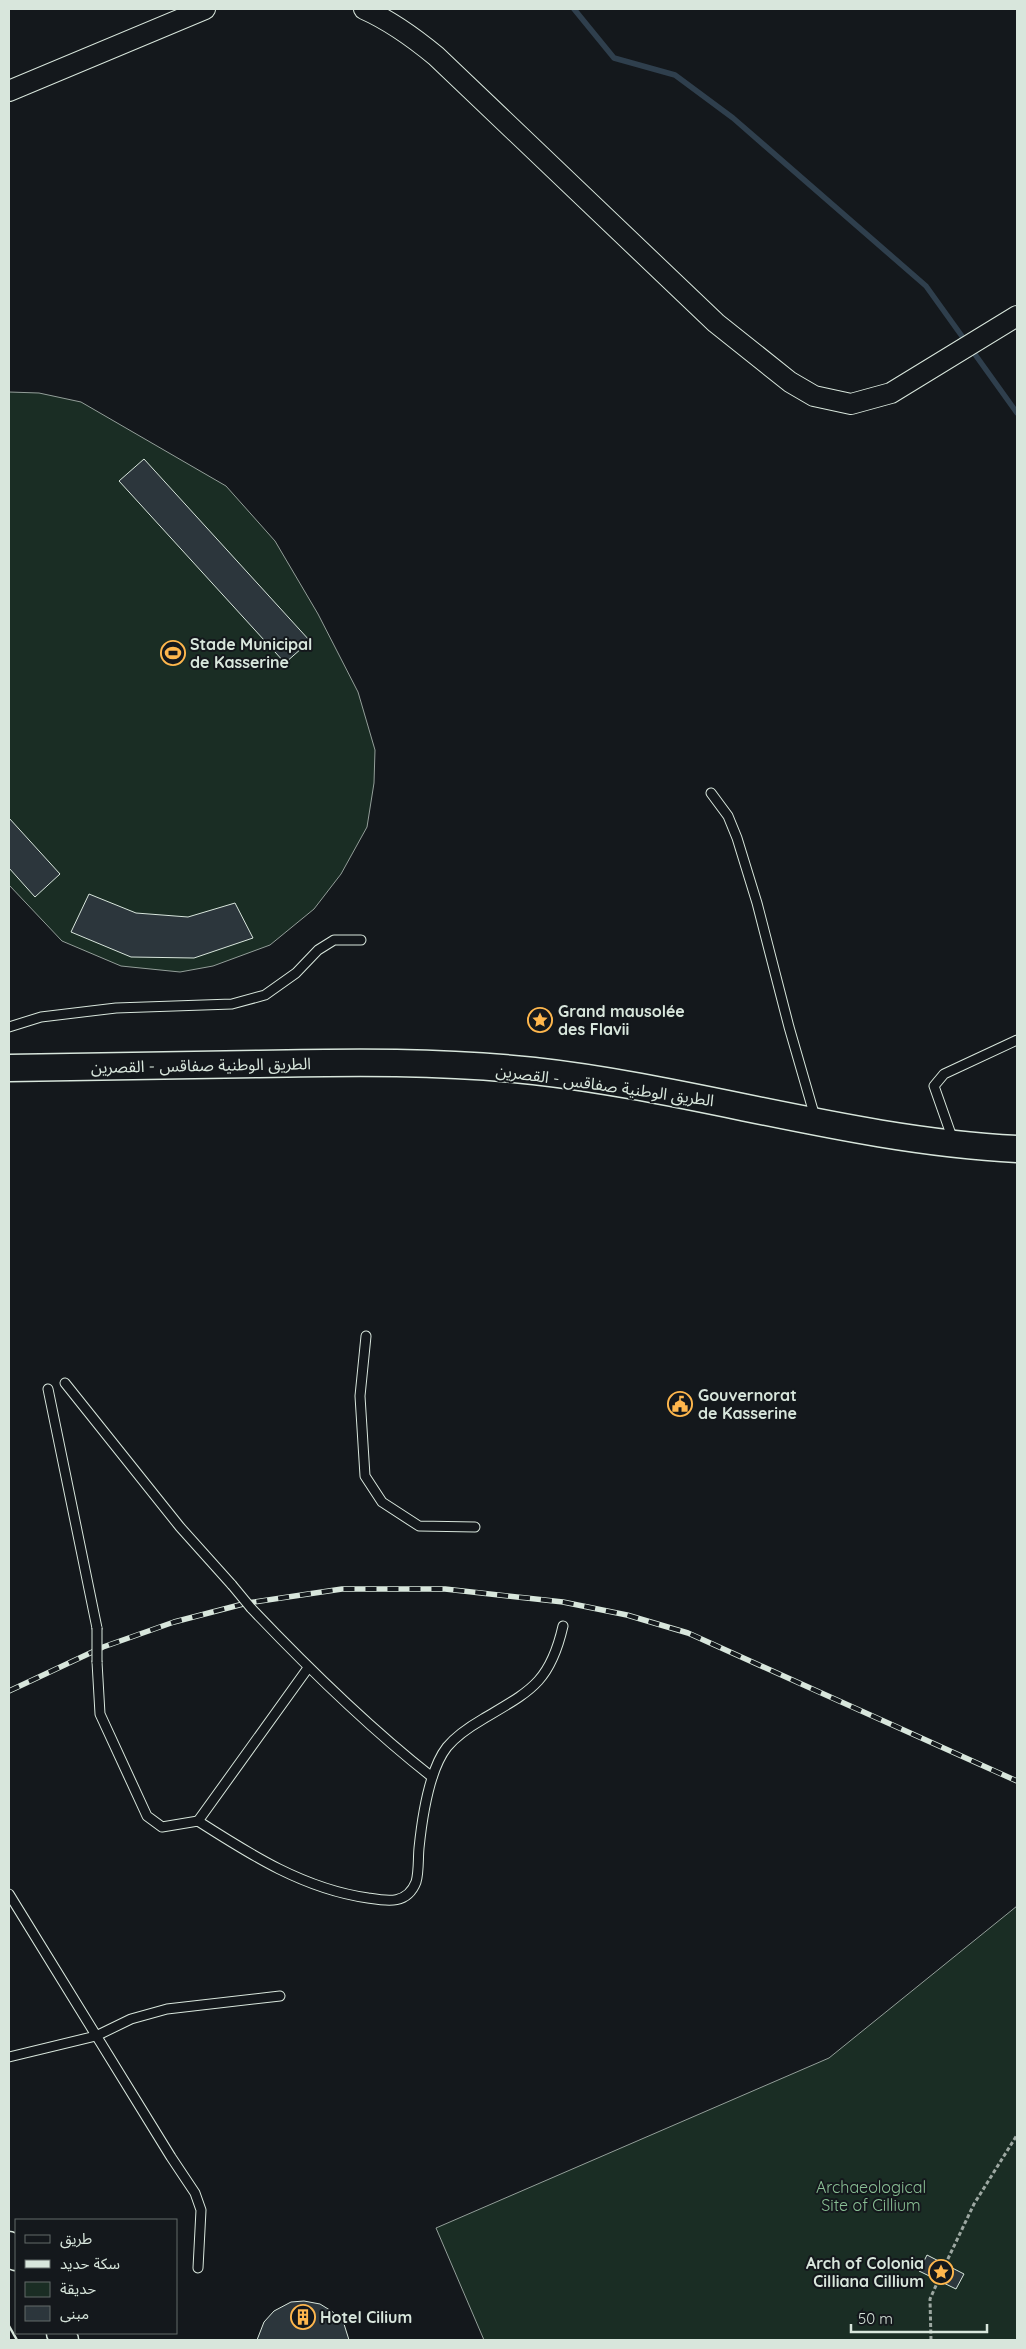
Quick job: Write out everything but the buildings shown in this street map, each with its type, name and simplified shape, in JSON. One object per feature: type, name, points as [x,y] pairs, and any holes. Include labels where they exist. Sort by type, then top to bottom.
[{"type":"main road","name":"الطريق الوطنية صفاقس - القصرين","points":[[9,1068],[354,1061],[431,1063],[535,1071],[697,1097],[892,1134],[1017,1149]]},
{"type":"main road","name":"الطريق الوطنية صفاقس - القصرين","points":[[9,1085],[332,1075],[473,1081],[761,1122],[878,1143],[1017,1163]]},
{"type":"street","points":[[9,90],[205,9]]},
{"type":"street","points":[[364,9],[385,18],[412,36],[436,56],[716,323],[790,382],[814,396],[844,403],[866,401],[892,393],[1017,316]]},
{"type":"lane","points":[[711,793],[728,816],[737,838],[757,903],[789,1027],[816,1120]]},
{"type":"lane","points":[[9,1027],[40,1016],[116,1008],[232,1004],[265,995],[296,973],[318,950],[334,940],[361,940]]},
{"type":"lane","points":[[954,1142],[934,1086],[944,1074],[1017,1040]]},
{"type":"lane","points":[[366,1336],[360,1396],[365,1476],[382,1502],[419,1526],[475,1527]]},
{"type":"lane","points":[[65,1383],[180,1527],[251,1608],[308,1668],[396,1749],[432,1777]]},
{"type":"lane","points":[[48,1389],[97,1628],[100,1714],[147,1816],[162,1827],[198,1821],[251,1855],[317,1887],[393,1902],[407,1895],[416,1882],[420,1843],[432,1777],[447,1747],[474,1725],[521,1696],[541,1680],[557,1652],[563,1626]]},
{"type":"lane","points":[[198,1821],[308,1668]]},
{"type":"lane","points":[[9,1894],[96,2036],[196,2193],[202,2210],[198,2268]]},
{"type":"lane","points":[[9,2057],[96,2036],[131,2019],[167,2010],[280,1996]]},
{"type":"path","points":[[945,2265],[974,2204],[1017,2134]]},
{"type":"path","points":[[931,2340],[930,2299],[938,2281]]},
{"type":"green space","name":"Stade Municipal de Kasserine","points":[[9,392],[39,393],[81,402],[226,486],[275,541],[318,614],[358,692],[375,750],[374,783],[367,827],[341,874],[314,909],[270,945],[213,966],[180,972],[121,966],[62,941],[9,885]]},
{"type":"green space","name":"Archaeological Site of Cillium","points":[[1017,1906],[1017,2340],[484,2340],[436,2228],[829,2058]]},
{"type":"waterway","points":[[574,9],[614,58],[675,75],[733,118],[926,286],[1017,413]]},
{"type":"railway","points":[[9,1691],[103,1647],[174,1622],[247,1603],[342,1589],[445,1589],[563,1602],[627,1615],[688,1633],[1017,1781]]},
{"type":"wall","points":[[9,2326],[17,2340]]},
{"type":"place","name":"Stade Municipal de Kasserine","points":[[173,653]]},
{"type":"place","name":"Grand mausolée des Flavii","points":[[540,1020]]},
{"type":"place","name":"Gouvernorat de Kasserine","points":[[680,1404]]},
{"type":"place","name":"Arch of Colonia Cilliana Cillium","points":[[941,2272]]},
{"type":"place","name":"Hotel Cilium","points":[[303,2317]]}]
